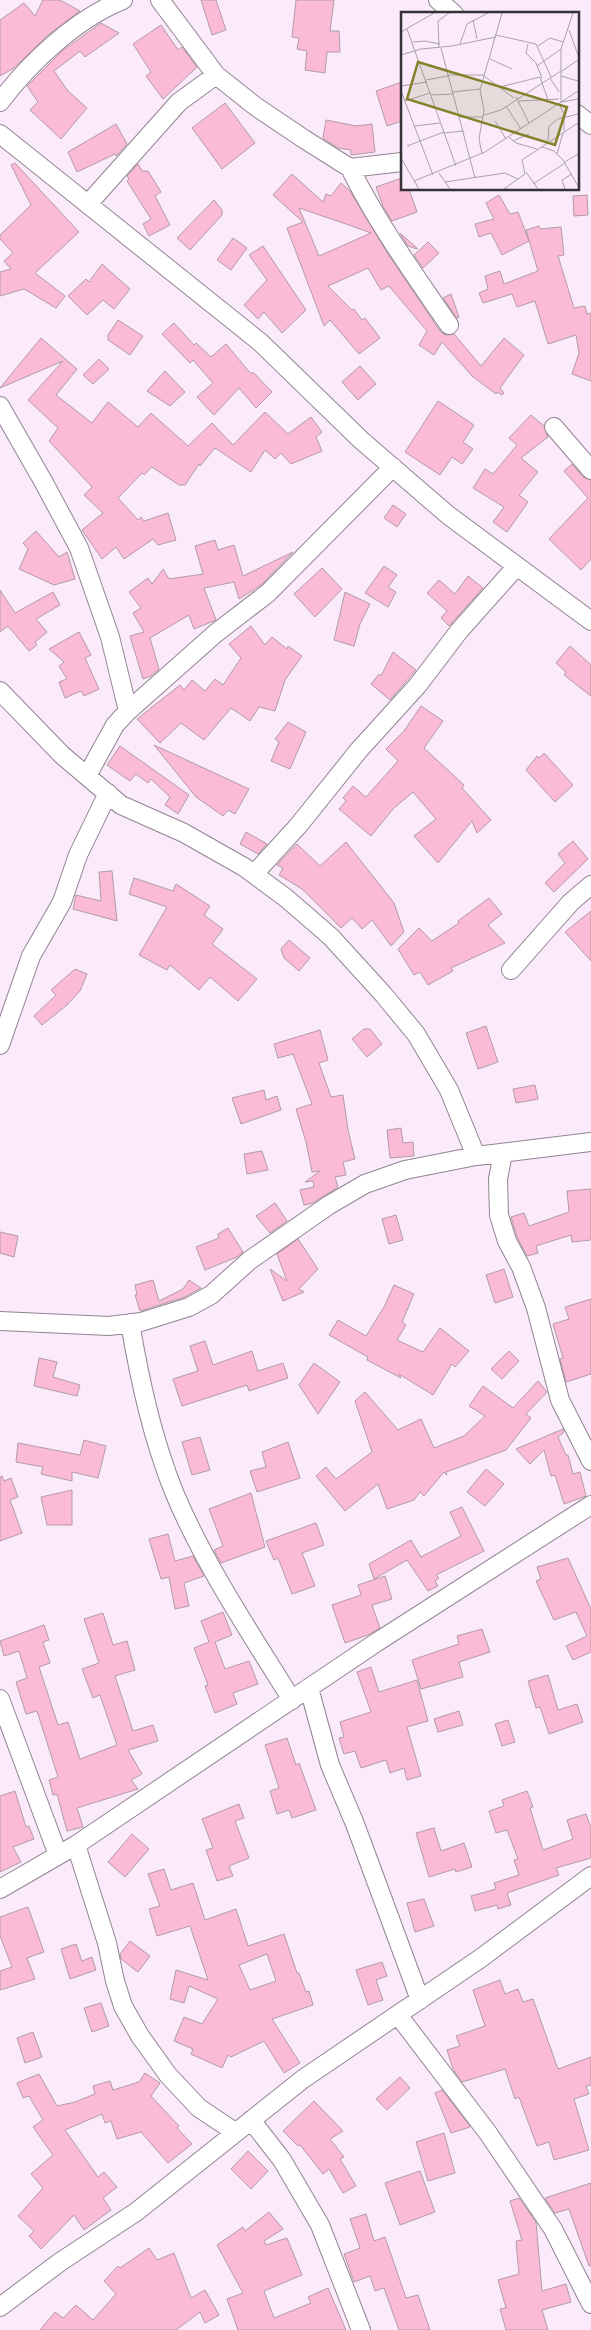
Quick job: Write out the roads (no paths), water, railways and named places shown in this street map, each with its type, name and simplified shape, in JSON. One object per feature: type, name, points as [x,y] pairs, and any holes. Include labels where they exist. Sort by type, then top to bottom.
[{"type":"street","points":[[0,102],[22,73],[58,40],[111,5],[123,0]]},
{"type":"street","points":[[160,0],[216,75],[255,106],[350,168],[360,189],[400,253],[449,325]]},
{"type":"street","points":[[438,0],[452,12]]},
{"type":"street","points":[[88,204],[179,102],[216,75]]},
{"type":"street","points":[[0,134],[260,342],[361,440],[448,515],[591,622]]},
{"type":"street","points":[[350,168],[401,162]]},
{"type":"street","points":[[0,406],[79,548],[110,637],[128,710]]},
{"type":"street","points":[[554,427],[591,470]]},
{"type":"street","points":[[87,776],[115,725],[128,710],[216,633],[268,593],[393,467]]},
{"type":"street","points":[[254,874],[298,826],[359,750],[418,685],[459,632],[517,566]]},
{"type":"street","points":[[0,691],[62,755],[121,805],[184,833],[254,874],[286,898],[331,937],[416,1034],[449,1090],[476,1156]]},
{"type":"street","points":[[0,1045],[31,956],[62,902],[78,855],[108,793]]},
{"type":"street","points":[[512,970],[571,902],[591,884]]},
{"type":"street","points":[[0,1321],[109,1326],[130,1323],[189,1307],[211,1295],[250,1260],[329,1205],[365,1184],[405,1170],[476,1156],[591,1142]]},
{"type":"street","points":[[503,1153],[498,1180],[499,1214],[507,1241],[521,1267],[536,1308],[560,1400],[591,1461]]},
{"type":"street","points":[[130,1323],[151,1428],[175,1493],[222,1586],[292,1700]]},
{"type":"street","points":[[0,1888],[76,1845],[377,1642],[591,1505]]},
{"type":"street","points":[[309,1688],[330,1765],[355,1824],[420,2000]]},
{"type":"street","points":[[0,1699],[58,1855]]},
{"type":"street","points":[[76,1845],[99,1917],[114,1981],[123,2006],[140,2036],[168,2075],[199,2108],[235,2132]]},
{"type":"street","points":[[0,2307],[60,2262],[136,2212],[303,2079],[481,1958],[591,1876]]},
{"type":"street","points":[[398,2015],[488,2133],[553,2229],[591,2304]]},
{"type":"street","points":[[251,2120],[282,2160],[320,2224],[361,2330]]}]
